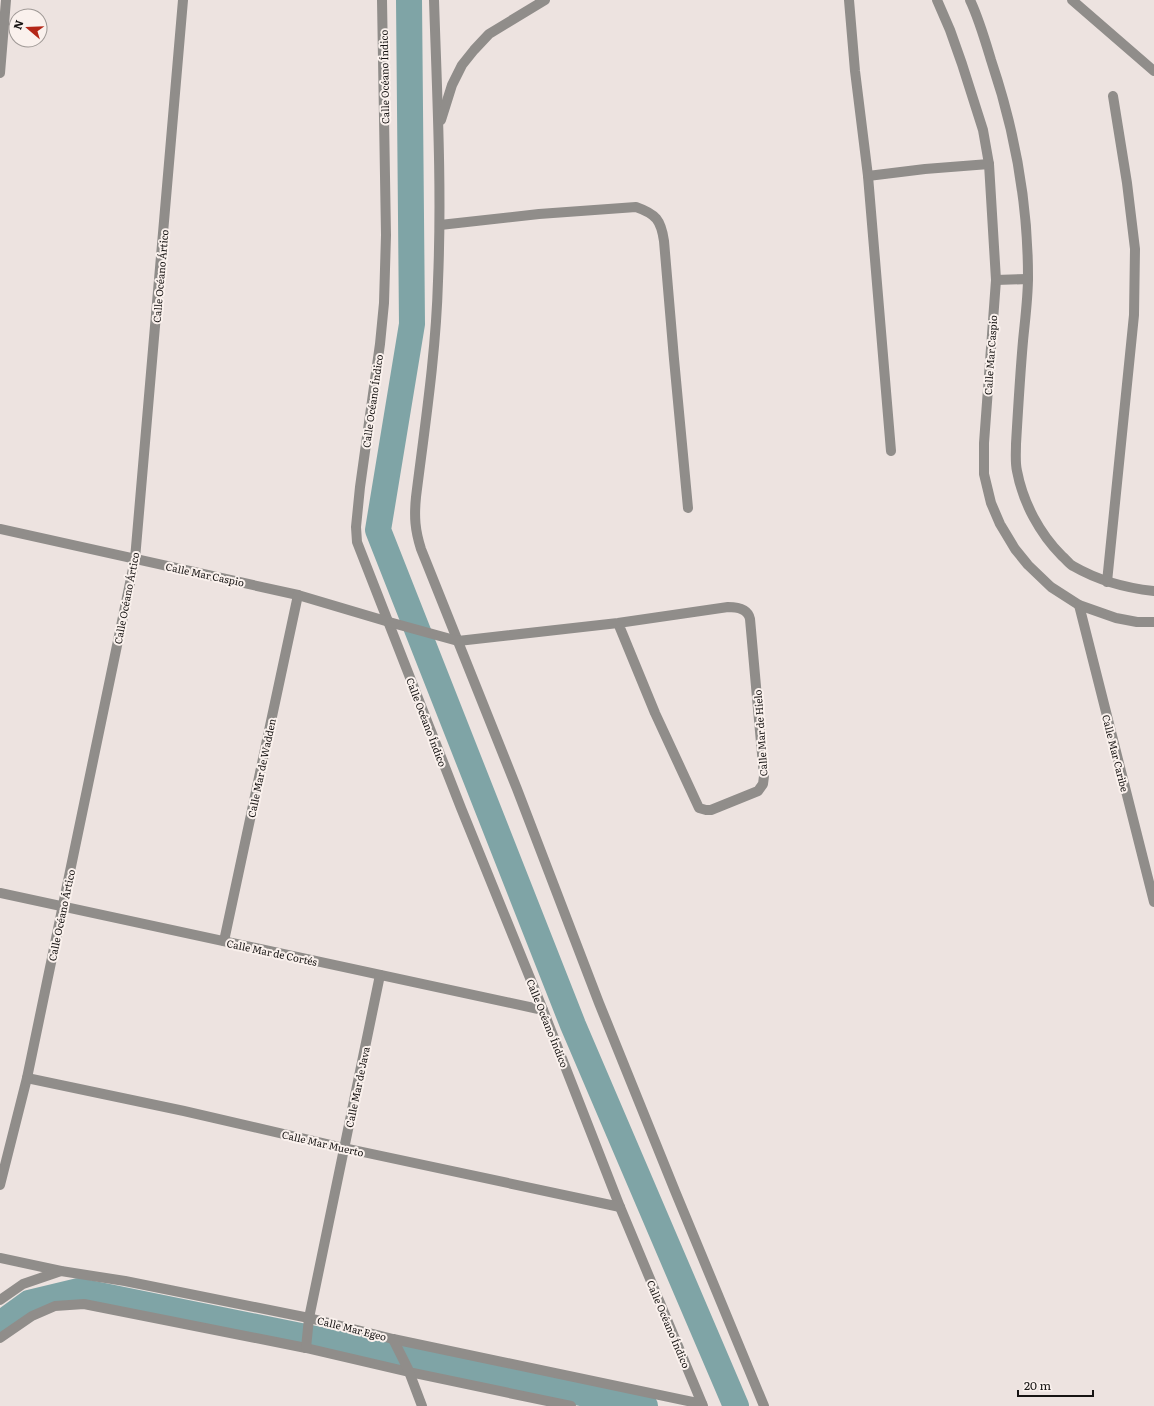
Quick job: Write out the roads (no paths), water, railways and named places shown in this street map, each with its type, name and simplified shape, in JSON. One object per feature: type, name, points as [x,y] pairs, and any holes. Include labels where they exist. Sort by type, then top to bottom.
[{"type":"street","points":[[0,73],[6,0]]},
{"type":"street","name":"Calle Océano Ártico","points":[[0,1185],[27,1078],[64,907],[135,559],[183,0]]},
{"type":"street","name":"Calle Océano Índico","points":[[382,0],[386,235],[384,303],[380,344],[360,487],[356,528],[357,542],[620,1207],[703,1405]]},
{"type":"street","points":[[434,0],[439,128],[440,225],[434,354],[414,515],[416,532],[455,640],[517,789],[605,1018],[764,1406]]},
{"type":"street","points":[[439,128],[452,85],[462,65],[474,50],[489,34],[545,0]]},
{"type":"street","points":[[849,0],[855,71],[868,176],[891,451]]},
{"type":"street","name":"Calle Mar Caspio","points":[[937,0],[950,30],[983,130],[988,164],[996,280],[984,443],[984,474],[991,503],[1000,524],[1015,549],[1028,565],[1051,587],[1078,605],[1116,618],[1137,622],[1154,622]]},
{"type":"street","points":[[970,0],[978,17],[1010,124],[1018,162],[1025,210],[1028,279],[1018,410],[1017,470],[1022,490],[1042,532],[1072,566],[1107,582],[1131,589],[1154,591]]},
{"type":"street","points":[[1072,0],[1154,72]]},
{"type":"street","points":[[1107,582],[1134,315],[1135,249],[1127,183],[1113,96]]},
{"type":"street","points":[[868,176],[925,169],[988,164]]},
{"type":"street","points":[[440,225],[540,214],[636,207],[646,210],[662,226],[688,508]]},
{"type":"street","points":[[996,280],[1028,279]]},
{"type":"street","name":"Calle Mar Caspio","points":[[0,530],[298,595],[408,628],[455,640]]},
{"type":"street","name":"Calle Mar de Wadden","points":[[224,941],[298,595]]},
{"type":"street","name":"Calle Mar Caribe","points":[[1078,605],[1154,902]]},
{"type":"street","name":"Calle Mar de Hielo","points":[[455,640],[618,623],[728,607],[739,608],[746,612],[750,619],[764,776],[763,784],[758,791],[711,810],[699,808],[655,713],[618,623]]},
{"type":"street","name":"Calle Mar de Cortés","points":[[0,893],[543,1010]]},
{"type":"street","name":"Calle Mar de Java","points":[[306,1347],[309,1318],[380,975]]},
{"type":"street","name":"Calle Mar Muerto","points":[[27,1078],[620,1207]]},
{"type":"street","name":"Calle Mar Egeo","points":[[0,1258],[61,1272],[125,1281],[309,1318],[394,1340],[703,1405]]},
{"type":"street","points":[[0,1300],[23,1284],[61,1272]]},
{"type":"street","points":[[0,1338],[32,1316],[54,1306],[84,1304],[306,1347],[571,1406]]},
{"type":"street","points":[[394,1340],[409,1371],[422,1406]]},
{"type":"waterway","points":[[409,0],[412,324],[378,530],[573,1025],[736,1406]]},
{"type":"waterway","points":[[0,1324],[29,1303],[79,1291],[645,1406]]}]
